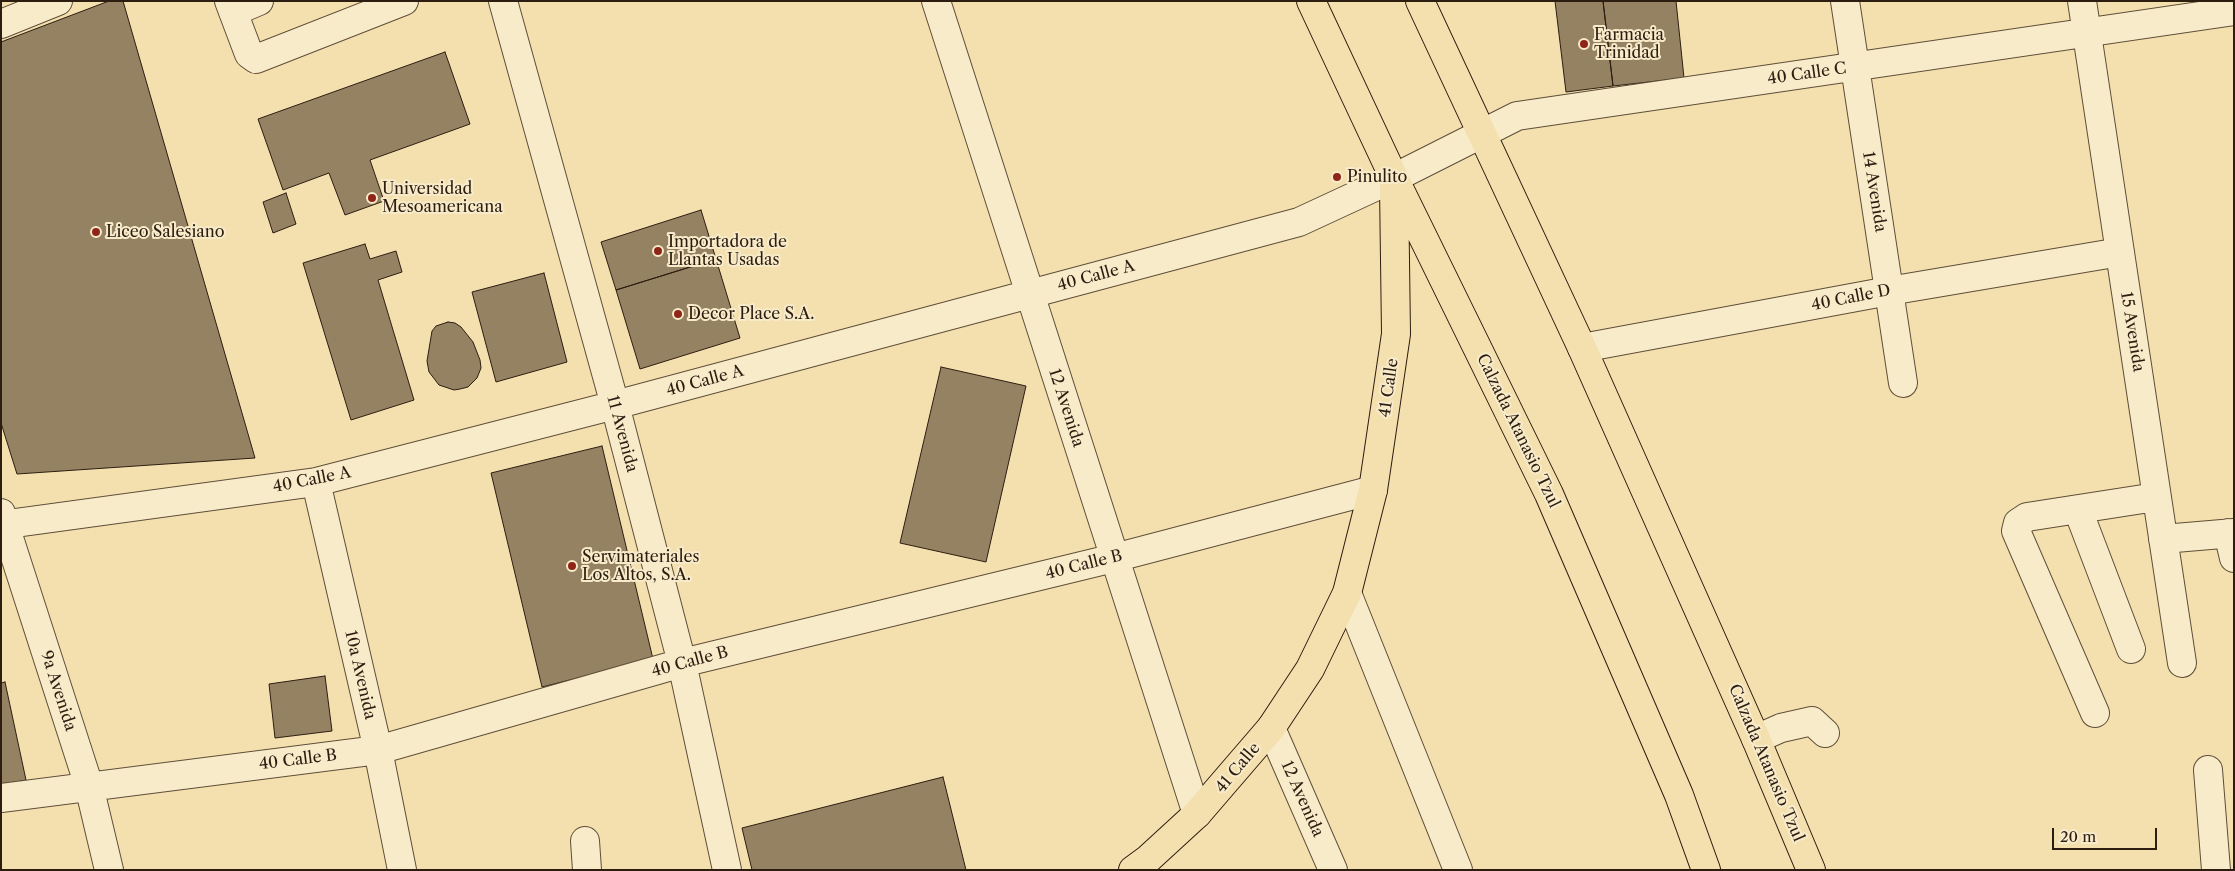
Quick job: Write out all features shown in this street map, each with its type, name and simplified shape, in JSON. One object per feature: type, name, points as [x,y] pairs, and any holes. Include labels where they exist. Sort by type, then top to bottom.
[{"type":"main road","name":"Calzada Atanasio Tzul","points":[[1311,1],[1394,178],[1549,494],[1679,795],[1706,870]]},
{"type":"main road","name":"Calzada Atanasio Tzul","points":[[1420,1],[1582,348],[1756,738],[1811,870]]},
{"type":"main road","name":"41 Calle","points":[[1133,870],[1198,814],[1271,728],[1310,669],[1347,593],[1373,490],[1396,334],[1394,178]]},
{"type":"street","points":[[1,24],[58,1]]},
{"type":"street","points":[[259,1],[231,6],[249,54],[256,59],[404,1]]},
{"type":"street","name":"11 Avenida","points":[[503,1],[615,405],[682,663],[727,870]]},
{"type":"street","name":"12 Avenida","points":[[936,1],[1198,814]]},
{"type":"street","name":"14 Avenida","points":[[1844,1],[1903,383]]},
{"type":"street","name":"15 Avenida","points":[[2082,1],[2182,663]]},
{"type":"street","name":"40 Calle C","points":[[1394,178],[1517,116],[2234,11]]},
{"type":"street","name":"40 Calle A","points":[[2,521],[316,482],[615,405],[1299,222],[1394,178]]},
{"type":"street","name":"40 Calle D","points":[[1582,348],[1890,291],[2120,252]]},
{"type":"street","name":"10a Avenida","points":[[316,482],[378,750],[402,870]]},
{"type":"street","name":"40 Calle B","points":[[1,798],[378,750],[682,663],[1114,558],[1373,490]]},
{"type":"street","points":[[2095,712],[2016,531],[2018,523],[2027,517],[2156,497]]},
{"type":"street","points":[[2078,510],[2131,649]]},
{"type":"street","name":"9a Avenida","points":[[2,521],[89,786],[109,870]]},
{"type":"street","points":[[2163,539],[2232,541]]},
{"type":"street","points":[[1347,593],[1458,870]]},
{"type":"street","points":[[1756,738],[1782,728],[1812,721],[1825,734]]},
{"type":"street","name":"12 Avenida","points":[[1271,728],[1333,870]]},
{"type":"street","points":[[2208,770],[2216,870]]},
{"type":"street","points":[[585,841],[587,870]]},
{"type":"building","name":"Liceo Salesiano","points":[[109,1],[123,1],[255,458],[17,474],[1,423],[1,42]]},
{"type":"building","name":"Farmacia Trinidad","points":[[1555,1],[1603,1],[1613,86],[1566,92]]},
{"type":"building","points":[[1603,1],[1676,1],[1684,78],[1613,86]]},
{"type":"building","points":[[445,52],[470,124],[370,160],[384,201],[345,215],[329,173],[283,190],[258,119]]},
{"type":"building","points":[[286,193],[296,224],[273,233],[263,202]]},
{"type":"building","name":"Importadora de Llantas Usadas","points":[[701,210],[716,259],[616,290],[601,242]]},
{"type":"building","points":[[365,244],[370,259],[396,251],[402,272],[378,280],[414,400],[351,420],[303,263]]},
{"type":"building","name":"Decor Place S.A.","points":[[716,259],[740,338],[640,369],[616,290]]},
{"type":"building","points":[[544,273],[567,362],[496,382],[472,292]]},
{"type":"building","points":[[448,322],[455,323],[461,327],[473,342],[481,368],[477,378],[468,387],[454,390],[439,385],[429,372],[427,361],[432,331],[436,326]]},
{"type":"building","points":[[941,367],[1026,386],[986,562],[900,543]]},
{"type":"building","name":"Servimateriales Los Altos, S.A.","points":[[602,446],[653,659],[542,687],[491,473]]},
{"type":"building","points":[[325,676],[332,731],[275,738],[269,684]]},
{"type":"building","points":[[5,682],[26,780],[1,785],[1,683]]},
{"type":"building","points":[[943,777],[966,870],[752,870],[742,828]]},
{"type":"place","name":"Farmacia Trinidad","points":[[1584,44]]},
{"type":"place","name":"Pinulito","points":[[1337,177]]},
{"type":"place","name":"Universidad Mesoamericana","points":[[372,198]]},
{"type":"place","name":"Liceo Salesiano","points":[[96,232]]},
{"type":"place","name":"Importadora de Llantas Usadas","points":[[658,251]]},
{"type":"place","name":"Decor Place S.A.","points":[[678,314]]},
{"type":"place","name":"Servimateriales Los Altos, S.A.","points":[[572,566]]}]
